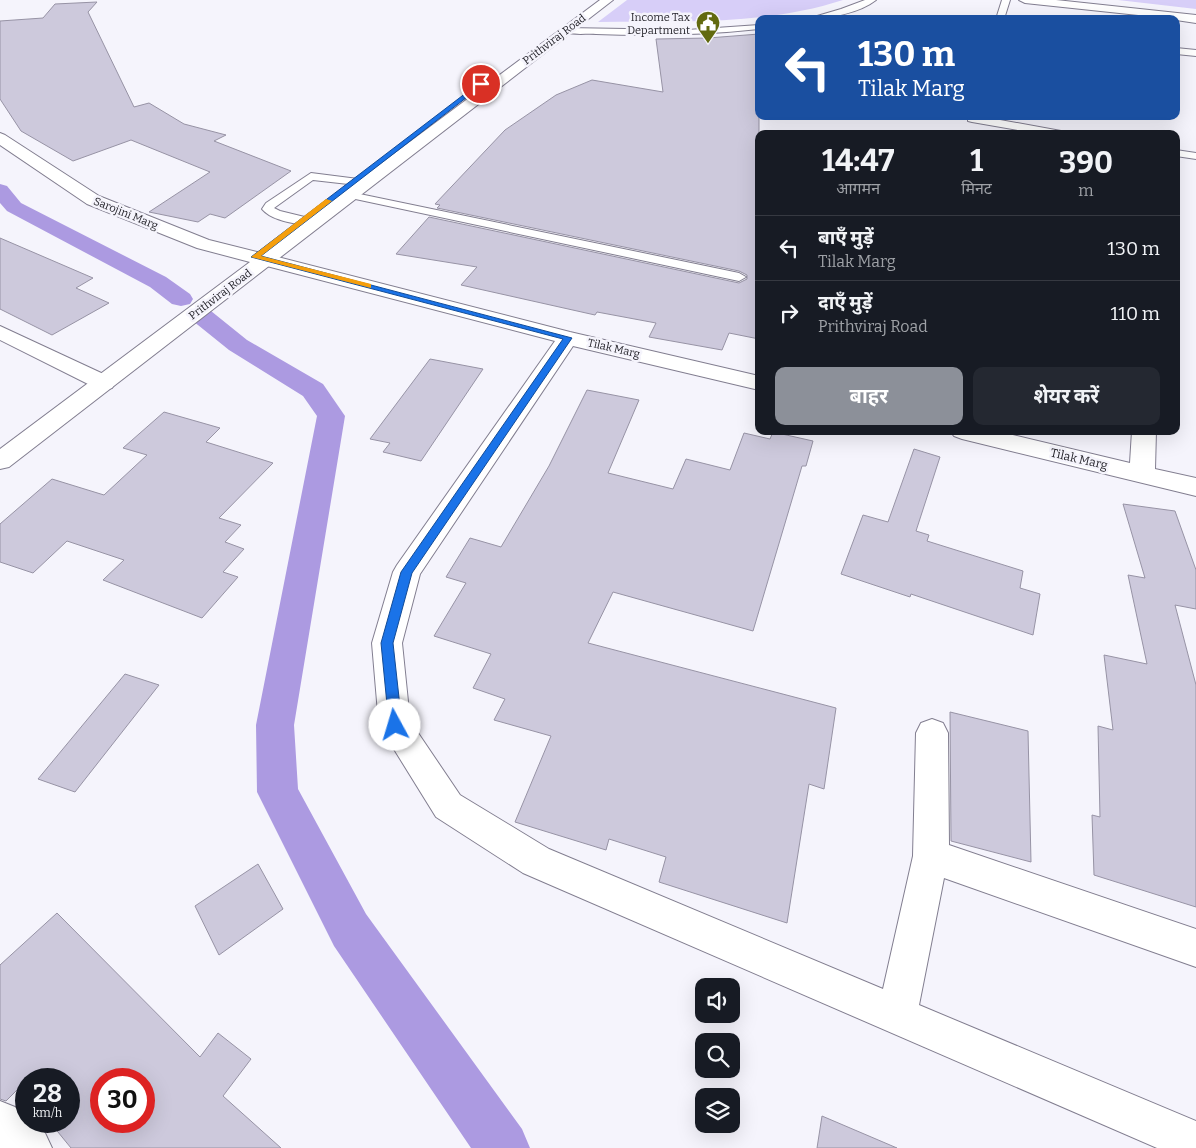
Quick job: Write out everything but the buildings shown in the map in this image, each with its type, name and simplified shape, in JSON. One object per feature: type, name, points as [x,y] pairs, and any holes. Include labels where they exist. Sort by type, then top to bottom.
[{"type":"street","name":"Prithviraj Road","points":[[357,186],[592,0]]},
{"type":"street","name":"Prithviraj Road","points":[[0,461],[99,380],[607,0]]},
{"type":"street","points":[[1025,0],[1160,15]]},
{"type":"street","points":[[1073,0],[1196,14]]},
{"type":"street","points":[[1180,17],[1196,19]]},
{"type":"street","name":"Sarojini Marg","points":[[0,138],[93,200],[203,244],[260,258]]},
{"type":"street","name":"Tilak Marg","points":[[260,258],[568,338],[755,382]]},
{"type":"street","points":[[0,332],[99,380]]},
{"type":"street","points":[[568,338],[406,572],[387,643],[395,725],[448,806],[536,861],[1196,1143]]},
{"type":"street","name":"Prithviraj Road","points":[[0,446],[99,380]]},
{"type":"street","name":"Tilak Marg","points":[[979,435],[1196,487]]},
{"type":"street","points":[[1142,474],[1144,435]]},
{"type":"street","points":[[897,1015],[931,856],[932,733]]},
{"type":"street","points":[[931,856],[1196,948]]},
{"type":"street","points":[[0,1122],[30,1148]]},
{"type":"lane","points":[[828,15],[872,0]]},
{"type":"lane","points":[[1001,15],[1006,0]]},
{"type":"lane","points":[[566,30],[644,33],[755,27]]},
{"type":"lane","points":[[1180,51],[1196,53]]},
{"type":"lane","points":[[978,120],[1037,130]]},
{"type":"lane","points":[[1180,153],[1196,156]]},
{"type":"lane","points":[[308,222],[271,212],[268,209],[270,205],[311,176],[739,278]]},
{"type":"shaded area","points":[[627,0],[843,0],[782,14],[755,15],[755,18],[752,18],[598,22]]},
{"type":"shaded area","points":[[1118,0],[1196,0],[1196,9]]},
{"type":"waterway","points":[[0,190],[14,207],[158,282],[181,299]]},
{"type":"waterway","points":[[202,316],[238,345],[313,390],[331,416],[275,725],[278,792],[350,930],[503,1148]]},
{"type":"slow traffic","points":[[329,201],[255,257],[369,286]]},
{"type":"place","name":"Income Tax Department","points":[[708,44]]},
{"type":"route","points":[[395,725],[387,643],[406,572],[568,338],[255,257],[481,84]]}]
